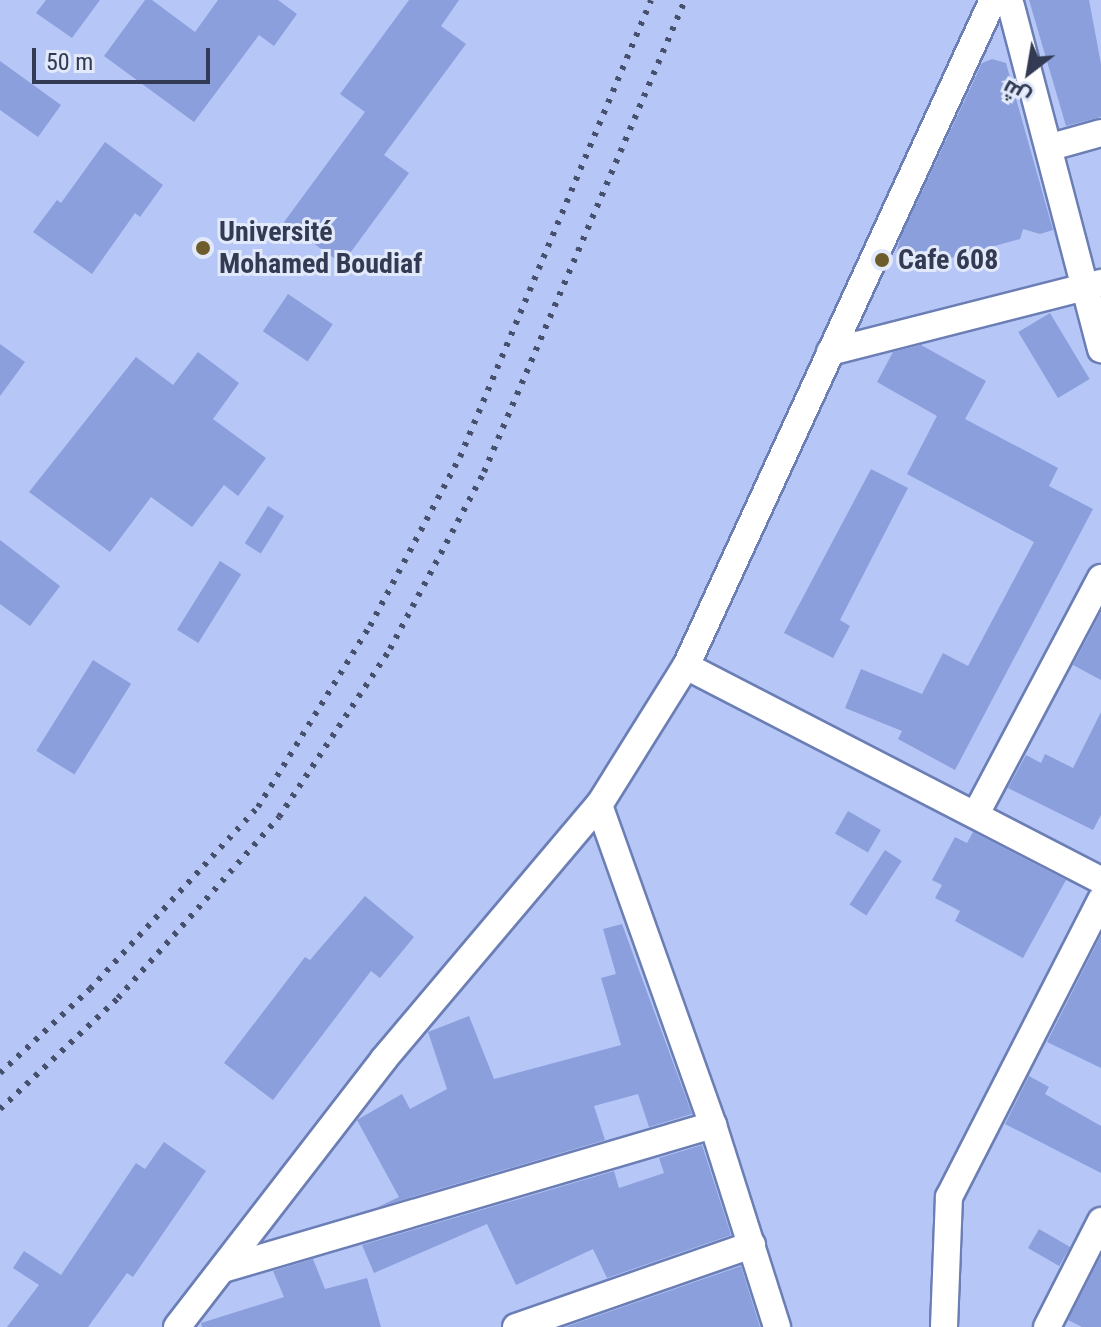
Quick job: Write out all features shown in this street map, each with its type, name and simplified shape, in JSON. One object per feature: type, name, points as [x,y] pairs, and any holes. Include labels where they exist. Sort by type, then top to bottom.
[{"type":"street","points":[[1006,4],[1094,285],[1101,349]]},
{"type":"street","points":[[177,1327],[384,1059],[599,805],[686,666],[830,352],[1006,4]]},
{"type":"street","points":[[1051,147],[1101,133]]},
{"type":"street","points":[[830,352],[1094,285]]},
{"type":"street","points":[[977,812],[1101,578]]},
{"type":"street","points":[[686,666],[977,812],[1101,880]]},
{"type":"street","points":[[599,805],[713,1125],[777,1327]]},
{"type":"street","points":[[944,1327],[949,1197],[1101,900]]},
{"type":"street","points":[[223,1269],[713,1125]]},
{"type":"street","points":[[1047,1327],[1101,1221]]},
{"type":"street","points":[[516,1327],[752,1245]]},
{"type":"building","points":[[46,0],[100,0],[72,38],[36,13]]},
{"type":"building","points":[[145,0],[152,0],[195,32],[218,0],[278,0],[297,14],[274,46],[259,35],[194,122],[104,56]]},
{"type":"building","points":[[409,0],[459,0],[441,26],[466,44],[384,155],[409,173],[342,264],[284,222],[365,112],[340,94]]},
{"type":"building","points":[[1029,0],[1089,0],[1101,64],[1101,117],[1066,126]]},
{"type":"building","points":[[992,59],[1006,63],[1053,230],[1040,234],[1023,229],[1020,239],[903,271],[897,252],[900,239],[982,63]]},
{"type":"building","points":[[0,61],[61,105],[38,137],[0,110]]},
{"type":"building","points":[[105,142],[163,185],[140,217],[135,213],[92,274],[33,232],[57,200],[61,203]]},
{"type":"building","points":[[288,294],[333,324],[308,362],[263,331]]},
{"type":"building","points":[[1050,313],[1090,379],[1058,398],[1018,332]]},
{"type":"building","points":[[0,344],[25,362],[0,396]]},
{"type":"building","points":[[921,345],[986,381],[965,419],[1058,468],[1049,486],[1093,509],[955,770],[898,739],[902,731],[845,708],[861,669],[922,694],[943,653],[968,666],[1034,542],[907,474],[937,416],[877,382],[893,352]]},
{"type":"building","points":[[198,352],[239,383],[213,419],[266,458],[238,496],[224,485],[192,527],[151,497],[110,552],[29,492],[136,357],[173,385]]},
{"type":"building","points":[[871,469],[908,488],[840,620],[850,626],[833,658],[784,633]]},
{"type":"building","points":[[268,506],[284,516],[261,553],[245,543]]},
{"type":"building","points":[[0,540],[60,586],[30,626],[0,604]]},
{"type":"building","points":[[220,561],[241,574],[198,643],[177,630]]},
{"type":"building","points":[[1101,612],[1101,680],[1073,665]]},
{"type":"building","points":[[93,660],[131,684],[74,775],[36,751]]},
{"type":"building","points":[[1101,712],[1101,815],[1093,830],[1008,788],[1026,755],[1041,763],[1045,754],[1073,768]]},
{"type":"building","points":[[848,811],[881,830],[868,853],[835,834]]},
{"type":"building","points":[[973,832],[1066,880],[1023,958],[955,921],[960,911],[935,898],[942,885],[932,880],[955,837],[967,843]]},
{"type":"building","points":[[885,850],[902,861],[866,915],[850,905]]},
{"type":"building","points":[[365,896],[414,937],[380,978],[371,971],[273,1100],[224,1063],[305,957],[310,960]]},
{"type":"building","points":[[622,924],[692,1114],[649,1127],[638,1094],[594,1106],[605,1140],[378,1207],[399,1197],[357,1120],[402,1094],[410,1109],[447,1089],[428,1032],[469,1016],[494,1079],[621,1045],[601,978],[616,974],[603,929]]},
{"type":"building","points":[[1101,935],[1101,1068],[1047,1042]]},
{"type":"building","points":[[1029,1076],[1049,1087],[1045,1094],[1101,1126],[1101,1173],[1005,1124]]},
{"type":"building","points":[[164,1142],[206,1171],[133,1277],[127,1273],[88,1327],[7,1327],[39,1285],[13,1268],[24,1251],[61,1275],[136,1163],[145,1169]]},
{"type":"building","points":[[702,1145],[731,1235],[607,1278],[593,1249],[516,1285],[487,1224],[374,1273],[362,1245],[614,1171],[619,1188],[664,1173],[659,1158]]},
{"type":"building","points":[[1039,1229],[1070,1247],[1059,1266],[1028,1248]]},
{"type":"building","points":[[1101,1256],[1101,1327],[1082,1327],[1068,1320]]},
{"type":"building","points":[[313,1259],[325,1289],[367,1278],[381,1327],[202,1327],[201,1323],[284,1297],[273,1271]]},
{"type":"building","points":[[741,1266],[760,1327],[565,1327]]},
{"type":"railway","points":[[0,1073],[90,989],[258,807],[370,626],[460,457],[651,0]]},
{"type":"railway","points":[[0,1109],[118,998],[279,817],[390,649],[484,472],[685,0]]},
{"type":"place","name":"Université Mohamed Boudiaf","points":[[203,248]]},
{"type":"place","name":"Cafe 608","points":[[882,260]]}]
